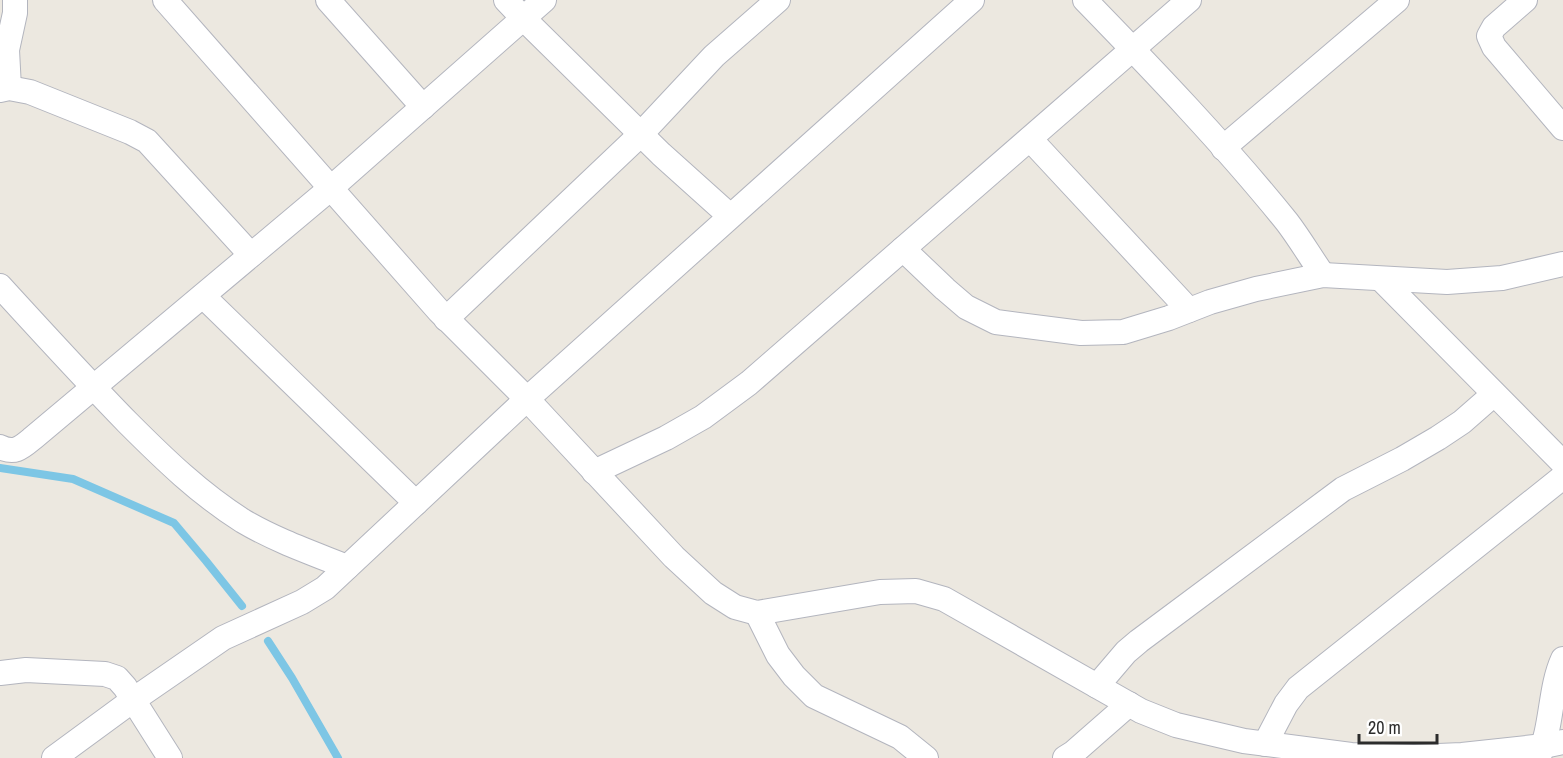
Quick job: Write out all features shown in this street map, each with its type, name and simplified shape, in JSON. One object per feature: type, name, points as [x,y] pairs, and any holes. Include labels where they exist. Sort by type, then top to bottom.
[{"type":"street","points":[[15,0],[5,89],[30,92],[147,141],[251,255]]},
{"type":"street","points":[[165,0],[446,318],[527,399],[674,557],[713,593],[735,608],[757,613],[880,592],[916,591],[944,599],[1129,704],[1176,725],[1244,741],[1351,755],[1414,757],[1548,748],[1558,671],[1563,659]]},
{"type":"street","points":[[327,0],[423,107]]},
{"type":"street","points":[[506,0],[661,154],[730,216]]},
{"type":"street","points":[[0,447],[8,450],[20,448],[94,388],[331,188],[544,0]]},
{"type":"street","points":[[446,318],[641,134],[714,56],[778,0]]},
{"type":"street","points":[[54,758],[223,638],[302,602],[325,588],[527,399],[972,0]]},
{"type":"street","points":[[1086,0],[1223,148],[1288,224],[1323,275]]},
{"type":"street","points":[[594,472],[704,417],[749,383],[1189,0]]},
{"type":"street","points":[[1223,148],[1397,0]]},
{"type":"street","points":[[1522,1],[1494,27],[1489,36],[1494,47],[1563,128]]},
{"type":"street","points":[[1030,139],[1189,310]]},
{"type":"street","points":[[903,249],[966,307],[996,322],[1081,333],[1123,332],[1210,302],[1256,289],[1323,275],[1447,282],[1502,278],[1563,264]]},
{"type":"street","points":[[1381,279],[1563,463]]},
{"type":"street","points":[[0,286],[94,388],[158,453],[204,494],[244,521],[292,545],[347,567]]},
{"type":"street","points":[[203,296],[416,503]]},
{"type":"street","points":[[1097,686],[1126,652],[1139,641],[1343,489],[1438,438],[1462,422],[1494,394]]},
{"type":"street","points":[[1265,744],[1286,704],[1298,688],[1563,477]]},
{"type":"street","points":[[757,613],[778,655],[794,676],[814,696],[900,737],[927,758]]},
{"type":"street","points":[[0,673],[26,670],[105,674],[117,678],[170,758]]},
{"type":"street","points":[[1065,758],[1129,704]]},
{"type":"waterway","points":[[0,468],[73,479],[174,523],[242,606]]},
{"type":"waterway","points":[[268,641],[338,758]]}]
